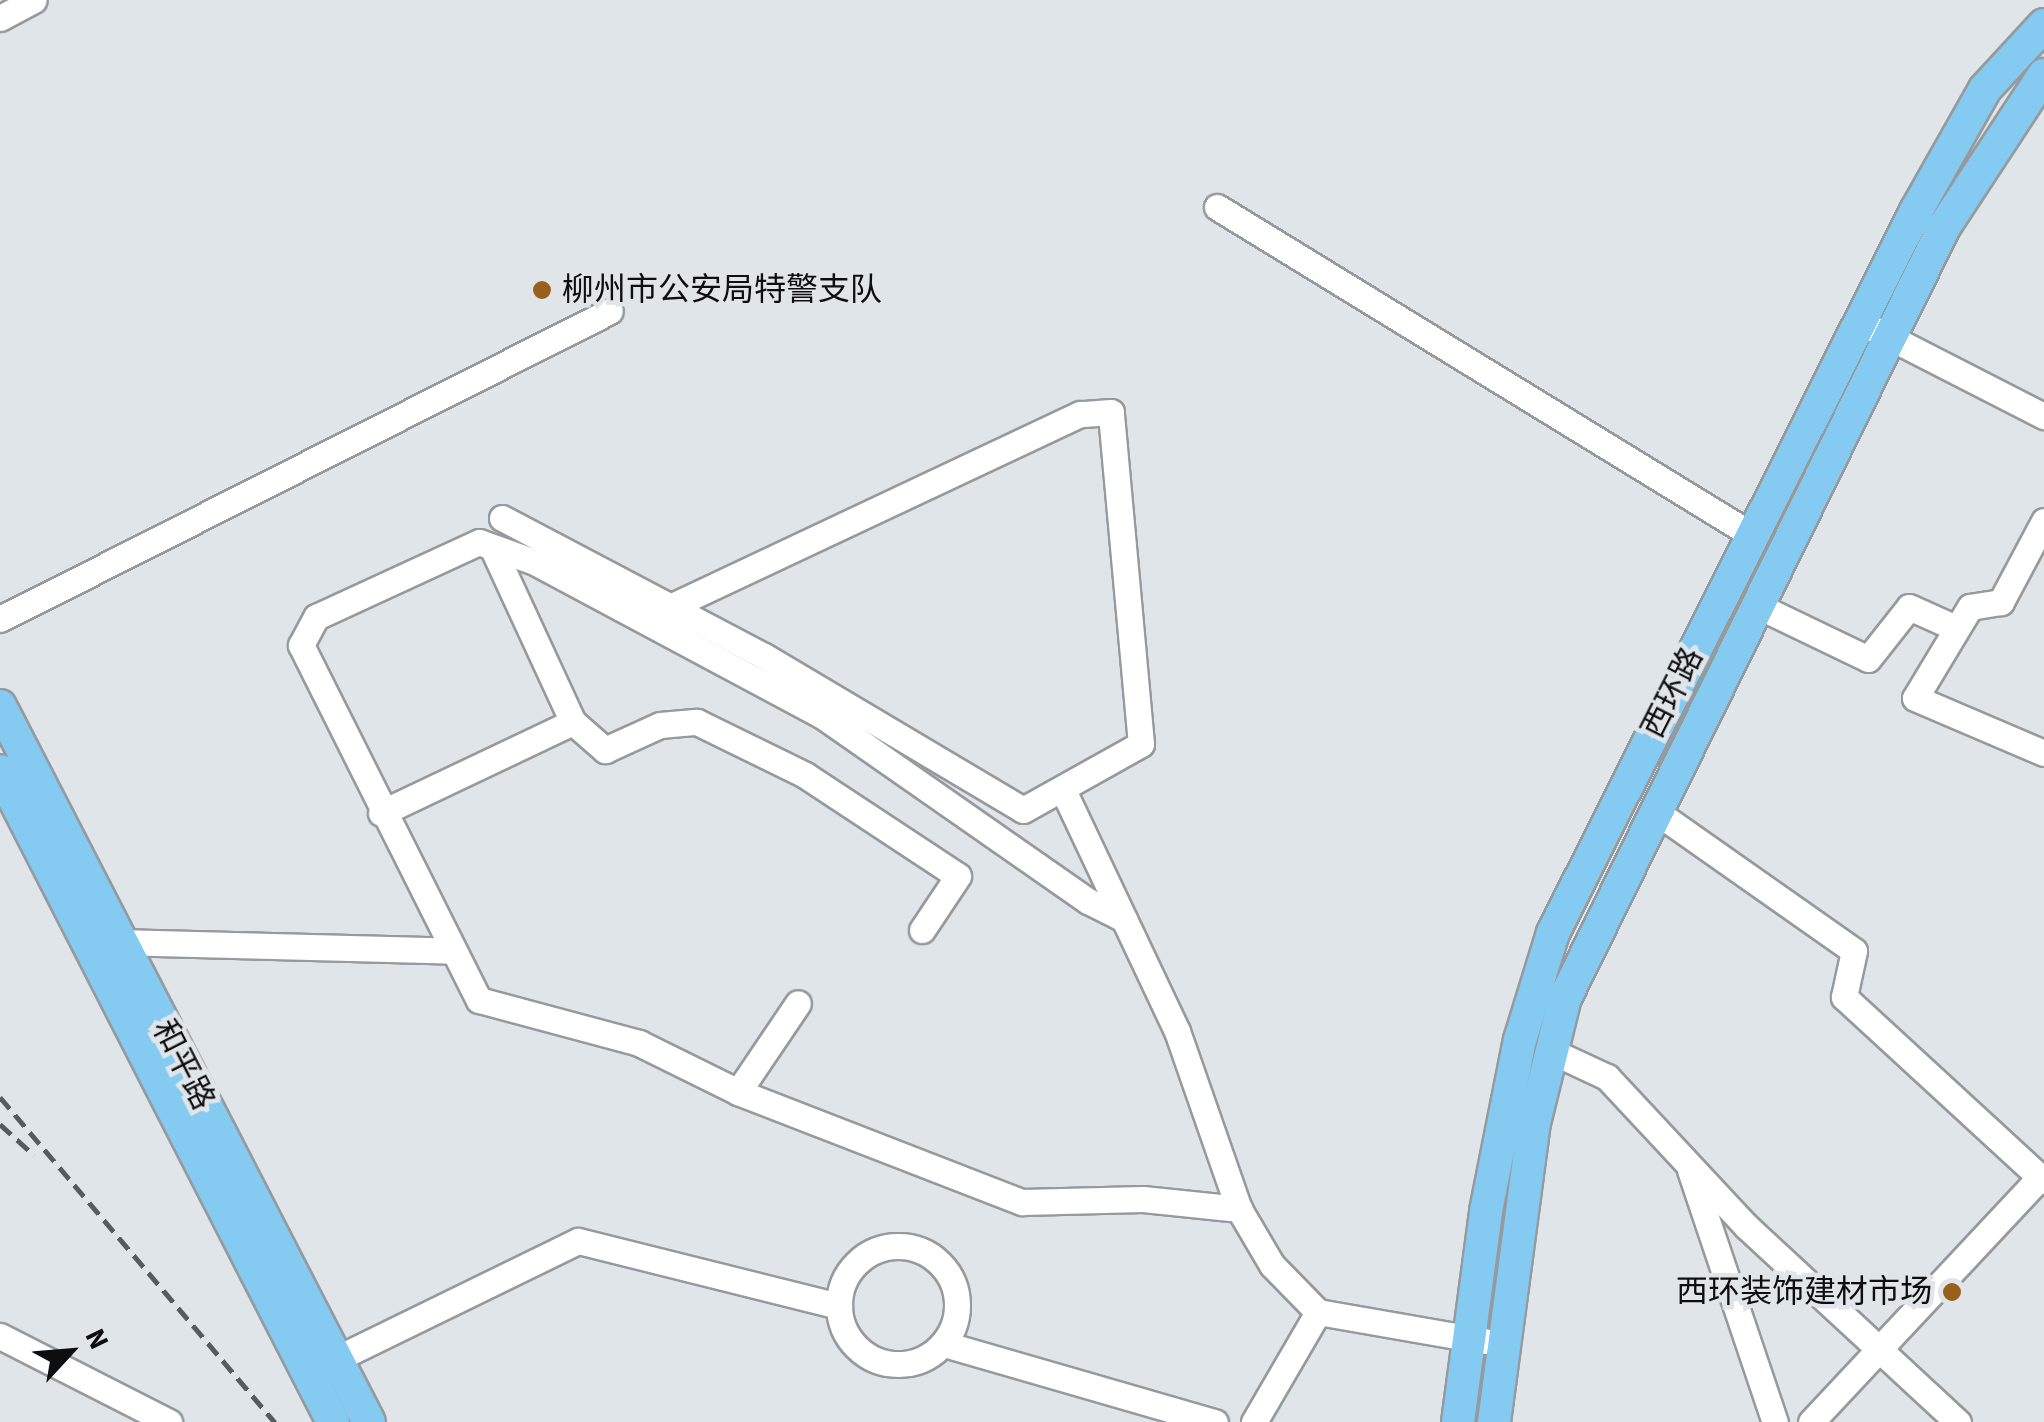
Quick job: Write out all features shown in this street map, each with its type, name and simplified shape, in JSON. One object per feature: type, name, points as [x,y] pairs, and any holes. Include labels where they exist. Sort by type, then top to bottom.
[{"type":"main road","name":"西环路","points":[[1494,1422],[1549,1050],[1572,983],[1756,605],[1984,90],[2044,24]]},
{"type":"main road","name":"西环路","points":[[1458,1422],[1486,1211],[1535,982],[1553,934],[1752,535],[1875,329],[2044,76]]},
{"type":"main road","name":"和平路","points":[[0,706],[369,1422]]},
{"type":"main road","name":"和平路","points":[[0,772],[333,1422]]},
{"type":"street","points":[[0,18],[34,0]]},
{"type":"street","points":[[1217,207],[1752,535]]},
{"type":"street","points":[[0,619],[610,311]]},
{"type":"street","points":[[1875,329],[2044,416]]},
{"type":"street","points":[[502,518],[670,607],[1023,810],[1140,744],[1112,412],[1080,414],[670,607]]},
{"type":"street","points":[[2044,521],[2001,602],[1970,606],[1914,698],[2044,753]]},
{"type":"street","points":[[1124,919],[1088,901],[820,715],[532,561],[479,542],[316,616],[301,645],[381,813],[478,1000],[639,1042],[738,1092],[1022,1202],[1143,1199],[1239,1208]]},
{"type":"street","points":[[493,549],[573,722],[605,750],[660,725],[698,722],[805,775],[958,876],[922,930]]},
{"type":"street","points":[[1756,605],[1868,659],[1909,607],[1956,628]]},
{"type":"street","points":[[381,813],[573,722]]},
{"type":"street","points":[[1063,790],[1177,1031],[1239,1208],[1272,1266],[1318,1312],[1504,1344]]},
{"type":"street","points":[[1655,811],[1854,951],[1844,997],[2042,1179],[1811,1422]]},
{"type":"street","points":[[120,942],[453,951]]},
{"type":"street","points":[[738,1092],[798,1002]]},
{"type":"street","points":[[1549,1050],[1607,1077],[1686,1161],[1958,1422]]},
{"type":"street","points":[[1686,1161],[1774,1422]]},
{"type":"street","points":[[336,1359],[578,1240],[838,1306]]},
{"type":"street","points":[[880,1248],[917,1248],[947,1270],[955,1288],[954,1326],[944,1344],[909,1364],[879,1361],[853,1344],[838,1306],[842,1286],[864,1256],[880,1248]]},
{"type":"street","points":[[1254,1422],[1318,1312]]},
{"type":"street","points":[[0,1336],[169,1422]]},
{"type":"street","points":[[944,1344],[1215,1422]]},
{"type":"railway","points":[[0,1097],[275,1422]]},
{"type":"railway","points":[[0,1124],[34,1155]]},
{"type":"place","name":"柳州市公安局特警支队","points":[[542,290]]},
{"type":"place","name":"西环装饰建材市场","points":[[1952,1292]]}]
